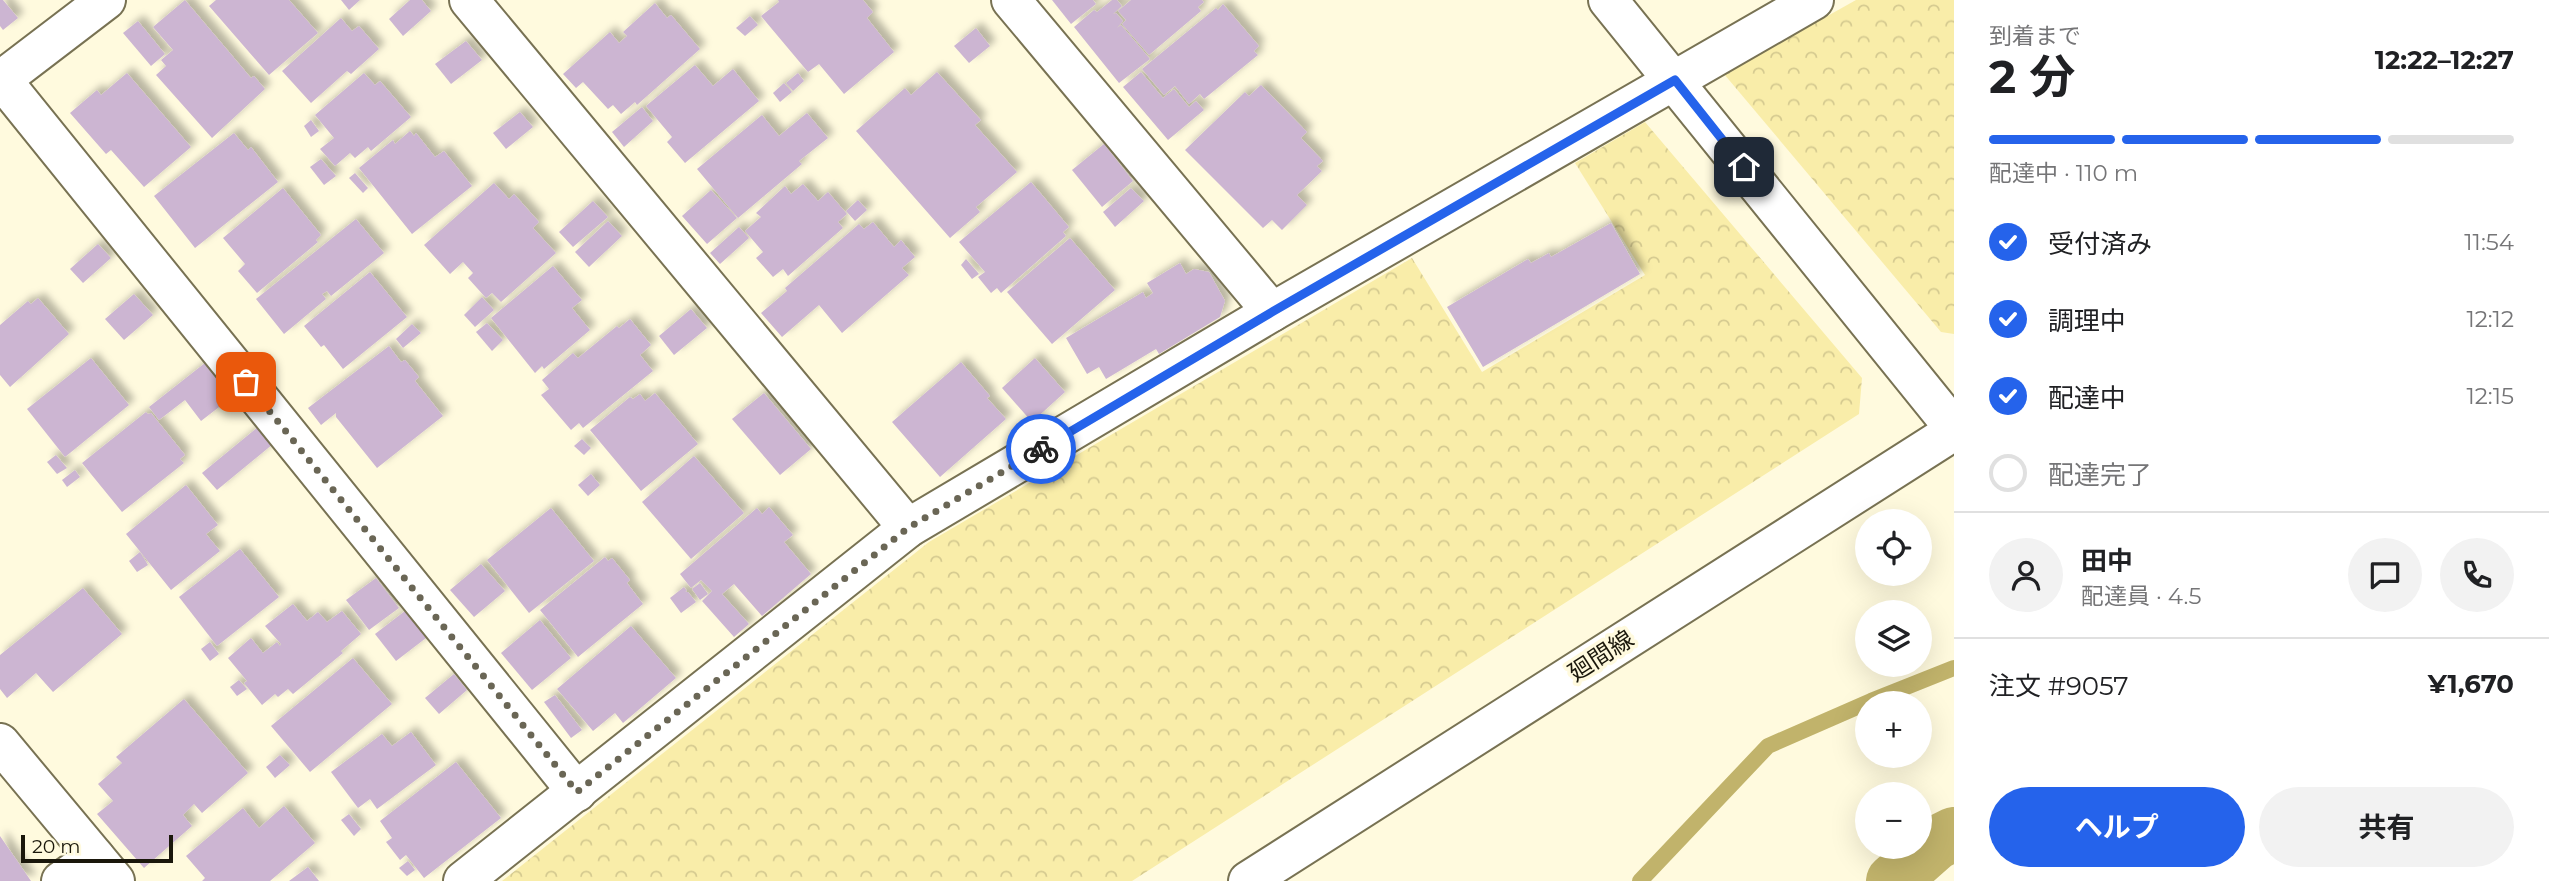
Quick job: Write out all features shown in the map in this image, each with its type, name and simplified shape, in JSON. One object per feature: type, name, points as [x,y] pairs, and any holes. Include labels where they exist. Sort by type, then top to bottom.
[{"type":"street","points":[[106,0],[1,81],[577,792]]},
{"type":"street","points":[[469,0],[908,528]]},
{"type":"street","points":[[1011,0],[1272,312]]},
{"type":"street","points":[[1608,0],[1954,429]]},
{"type":"street","points":[[463,881],[908,528],[1272,312],[1814,0]]},
{"type":"street","name":"廻間線","points":[[1248,881],[1954,429]]},
{"type":"street","points":[[0,743],[105,869],[61,881]]},
{"type":"green space","points":[[1856,0],[1954,0],[1954,334],[1941,332],[1724,74]]},
{"type":"green space","points":[[1645,122],[1862,378],[1859,414],[1132,881],[502,881],[929,542],[1412,258],[1482,372],[1645,275],[1575,163]]},
{"type":"building","points":[[0,0],[3,0],[18,18],[3,30],[0,26]]},
{"type":"building","points":[[185,0],[251,78],[254,76],[265,89],[212,138],[156,75],[166,66],[161,60],[173,50],[153,27]]},
{"type":"building","points":[[216,0],[289,0],[318,33],[269,75],[209,6]]},
{"type":"building","points":[[341,0],[360,0],[349,10]]},
{"type":"building","points":[[410,0],[422,0],[431,11],[403,36],[389,19]]},
{"type":"building","points":[[778,0],[863,0],[873,12],[867,18],[894,52],[844,94],[819,64],[808,72],[761,16],[779,2]]},
{"type":"building","points":[[1052,0],[1093,0],[1096,4],[1071,24]]},
{"type":"building","points":[[1112,0],[1117,0],[1122,6],[1113,14],[1116,13],[1123,21],[1117,28],[1121,25],[1150,59],[1119,83],[1074,27],[1094,10],[1097,12]]},
{"type":"building","points":[[1131,0],[1204,2],[1198,7],[1201,11],[1149,55],[1122,24],[1126,20],[1118,11]]},
{"type":"building","points":[[655,3],[667,18],[671,15],[700,49],[637,105],[635,102],[621,114],[613,105],[608,109],[583,82],[576,88],[563,74],[610,32],[619,43],[627,36],[623,32]]},
{"type":"building","points":[[1223,4],[1259,46],[1254,51],[1258,55],[1204,99],[1200,94],[1189,104],[1175,86],[1164,95],[1142,69]]},
{"type":"building","points":[[750,16],[758,25],[745,36],[736,28]]},
{"type":"building","points":[[341,18],[352,31],[359,26],[379,49],[351,74],[347,71],[311,103],[282,71]]},
{"type":"building","points":[[138,21],[165,54],[151,66],[123,33]]},
{"type":"building","points":[[976,28],[990,46],[969,63],[954,46]]},
{"type":"building","points":[[466,41],[482,60],[451,84],[435,64]]},
{"type":"building","points":[[695,65],[713,86],[733,69],[759,101],[685,163],[667,142],[672,137],[646,106]]},
{"type":"building","points":[[937,72],[981,120],[975,125],[1017,172],[976,207],[980,212],[950,238],[856,131],[905,88],[911,95]]},
{"type":"building","points":[[1141,72],[1163,98],[1174,89],[1189,107],[1196,101],[1204,110],[1168,140],[1123,87]]},
{"type":"building","points":[[127,73],[191,147],[144,187],[111,150],[106,154],[70,113],[97,90],[101,95]]},
{"type":"building","points":[[364,73],[375,85],[380,81],[411,117],[371,151],[368,147],[355,158],[350,153],[335,166],[320,149],[334,138],[315,115]]},
{"type":"building","points":[[798,73],[804,81],[793,91],[786,83]]},
{"type":"building","points":[[784,83],[792,92],[780,102],[773,93]]},
{"type":"building","points":[[1261,85],[1307,132],[1301,138],[1323,161],[1317,166],[1322,171],[1297,195],[1307,205],[1282,230],[1272,220],[1263,228],[1185,150],[1245,92],[1249,96]]},
{"type":"building","points":[[642,107],[653,121],[624,147],[612,132]]},
{"type":"building","points":[[520,112],[533,127],[506,149],[493,133]]},
{"type":"building","points":[[807,113],[828,138],[799,161],[802,164],[738,218],[697,169],[762,115],[779,136]]},
{"type":"building","points":[[311,120],[319,131],[311,137],[304,126]]},
{"type":"building","points":[[410,131],[414,136],[416,133],[435,157],[444,151],[472,186],[412,234],[359,168],[393,140],[395,144]]},
{"type":"building","points":[[234,133],[248,150],[251,147],[278,182],[195,248],[154,196]]},
{"type":"building","points":[[1104,144],[1133,181],[1102,207],[1072,170]]},
{"type":"building","points":[[321,159],[336,176],[324,185],[310,167]]},
{"type":"building","points":[[355,173],[368,188],[363,193],[349,178]]},
{"type":"building","points":[[1031,182],[1069,227],[1063,232],[1066,236],[1001,293],[997,288],[991,293],[978,277],[985,272],[959,242]]},
{"type":"building","points":[[494,183],[509,199],[514,194],[539,222],[533,228],[556,253],[501,302],[492,293],[486,298],[468,278],[473,273],[463,262],[450,274],[424,245]]},
{"type":"building","points":[[803,184],[818,201],[828,192],[847,214],[838,222],[843,228],[788,276],[783,269],[773,277],[756,258],[763,252],[745,231],[761,217],[756,213],[785,186],[791,194]]},
{"type":"building","points":[[283,188],[321,235],[316,240],[318,242],[257,293],[238,271],[245,264],[223,238]]},
{"type":"building","points":[[1131,188],[1144,201],[1115,227],[1103,212]]},
{"type":"building","points":[[711,190],[737,218],[707,244],[682,216]]},
{"type":"building","points":[[858,200],[867,210],[855,221],[846,211]]},
{"type":"building","points":[[593,201],[608,217],[573,247],[559,232]]},
{"type":"building","points":[[356,219],[384,253],[331,296],[327,291],[322,294],[326,299],[284,334],[256,299]]},
{"type":"building","points":[[608,221],[622,236],[589,267],[575,252]]},
{"type":"building","points":[[873,222],[894,247],[901,240],[915,257],[902,268],[909,275],[842,333],[819,305],[782,337],[761,313],[787,291],[785,288],[859,224],[864,229]]},
{"type":"building","points":[[1611,223],[1640,274],[1483,367],[1447,307],[1528,259],[1531,263],[1549,253],[1551,257]]},
{"type":"building","points":[[739,227],[749,238],[720,264],[710,253]]},
{"type":"building","points":[[1070,238],[1115,290],[1052,344],[1007,292]]},
{"type":"building","points":[[98,244],[111,258],[83,283],[70,269]]},
{"type":"building","points":[[966,259],[979,274],[972,279],[961,265]]},
{"type":"building","points":[[1180,263],[1186,274],[1194,269],[1209,272],[1225,301],[1220,317],[1159,354],[1156,349],[1106,379],[1099,367],[1087,374],[1066,338],[1143,292],[1146,298],[1153,293],[1147,283]]},
{"type":"building","points":[[553,266],[582,300],[572,308],[590,330],[544,369],[542,366],[535,373],[491,318]]},
{"type":"building","points":[[370,272],[407,317],[343,369],[304,326]]},
{"type":"building","points":[[134,294],[153,315],[124,340],[105,319]]},
{"type":"building","points":[[482,297],[494,310],[475,327],[464,315]]},
{"type":"building","points":[[38,298],[69,334],[10,387],[0,375],[0,325],[28,301],[31,304]]},
{"type":"building","points":[[691,309],[707,328],[674,355],[659,336]]},
{"type":"building","points":[[630,319],[651,345],[640,355],[653,371],[583,428],[579,423],[571,430],[541,395],[549,389],[542,380],[573,353],[578,358],[617,326],[619,328]]},
{"type":"building","points":[[487,323],[503,340],[492,351],[476,332]]},
{"type":"building","points":[[412,324],[421,333],[403,348],[396,339]]},
{"type":"building","points":[[389,346],[401,362],[405,360],[419,377],[415,381],[443,416],[377,468],[336,417],[336,413],[321,425],[308,408]]},
{"type":"building","points":[[91,358],[129,405],[65,457],[27,409]]},
{"type":"building","points":[[1035,358],[1065,392],[1032,422],[1002,388]]},
{"type":"building","points":[[961,362],[1006,419],[940,477],[892,422]]},
{"type":"building","points":[[205,363],[232,397],[201,421],[185,400],[159,420],[149,407]]},
{"type":"building","points":[[655,393],[698,444],[641,491],[590,430],[630,397],[633,399],[640,394],[645,401]]},
{"type":"building","points":[[764,393],[811,449],[780,475],[732,419]]},
{"type":"building","points":[[146,412],[151,413],[185,455],[180,459],[184,463],[122,512],[82,463]]},
{"type":"building","points":[[258,427],[273,444],[217,490],[202,473]]},
{"type":"building","points":[[582,439],[591,448],[584,455],[574,446]]},
{"type":"building","points":[[56,455],[67,468],[57,474],[47,462]]},
{"type":"building","points":[[694,456],[744,513],[691,559],[642,502]]},
{"type":"building","points":[[75,470],[80,477],[67,487],[62,480]]},
{"type":"building","points":[[591,474],[600,485],[588,496],[578,485]]},
{"type":"building","points":[[186,485],[218,525],[206,534],[220,551],[171,590],[126,534]]},
{"type":"building","points":[[769,507],[793,535],[784,542],[811,574],[762,616],[734,584],[722,594],[749,624],[734,637],[702,601],[712,591],[701,580],[691,588],[680,574],[757,508],[762,514]]},
{"type":"building","points":[[551,508],[594,561],[529,613],[487,560]]},
{"type":"building","points":[[240,549],[279,597],[217,646],[179,597]]},
{"type":"building","points":[[140,552],[148,565],[137,572],[129,561]]},
{"type":"building","points":[[605,557],[608,561],[612,558],[630,580],[627,583],[643,604],[578,657],[540,610]]},
{"type":"building","points":[[481,564],[505,591],[474,617],[450,590]]},
{"type":"building","points":[[376,578],[399,608],[369,630],[346,600]]},
{"type":"building","points":[[700,583],[708,594],[700,600],[692,589]]},
{"type":"building","points":[[684,587],[687,591],[685,592],[696,602],[681,613],[670,598]]},
{"type":"building","points":[[83,588],[122,634],[53,692],[36,673],[7,698],[0,689],[0,655]]},
{"type":"building","points":[[293,604],[307,621],[318,612],[327,622],[342,611],[361,634],[341,651],[343,653],[293,694],[288,689],[278,697],[275,694],[262,705],[228,658],[251,638],[263,653],[277,642],[280,646],[281,644],[265,626]]},
{"type":"building","points":[[405,611],[426,638],[396,661],[375,634]]},
{"type":"building","points":[[540,620],[571,658],[532,690],[501,653]]},
{"type":"building","points":[[631,626],[676,678],[623,723],[615,713],[593,731],[557,689]]},
{"type":"building","points":[[210,642],[219,654],[210,661],[201,649]]},
{"type":"building","points":[[353,658],[392,704],[310,772],[271,726]]},
{"type":"building","points":[[454,674],[467,690],[439,714],[425,698]]},
{"type":"building","points":[[239,680],[247,689],[237,696],[230,687]]},
{"type":"building","points":[[555,695],[582,730],[571,738],[544,702]]},
{"type":"building","points":[[184,699],[248,773],[202,813],[194,804],[183,815],[192,826],[144,868],[97,814],[113,801],[98,784],[122,763],[116,757]]},
{"type":"building","points":[[411,732],[436,765],[377,809],[370,799],[358,808],[331,772],[382,734],[392,746]]},
{"type":"building","points":[[280,755],[290,765],[275,778],[266,767]]},
{"type":"building","points":[[456,762],[501,818],[424,878],[406,855],[400,860],[386,842],[392,838],[380,821]]},
{"type":"building","points":[[284,806],[315,843],[270,881],[202,881],[205,878],[186,856],[243,808],[259,828]]},
{"type":"building","points":[[349,814],[361,829],[354,836],[341,820]]},
{"type":"building","points":[[0,836],[31,881],[0,881]]},
{"type":"building","points":[[408,861],[415,870],[407,876],[399,868]]},
{"type":"building","points":[[308,867],[319,881],[289,881]]},
{"type":"waterway","points":[[1640,881],[1768,746],[1954,668]]},
{"type":"waterway","points":[[1893,881],[1936,843],[1954,834]]},
{"type":"way so far","points":[[246,382],[577,792],[908,528],[1041,449]]},
{"type":"route","points":[[1041,449],[1272,312],[1675,80],[1744,167]]}]
